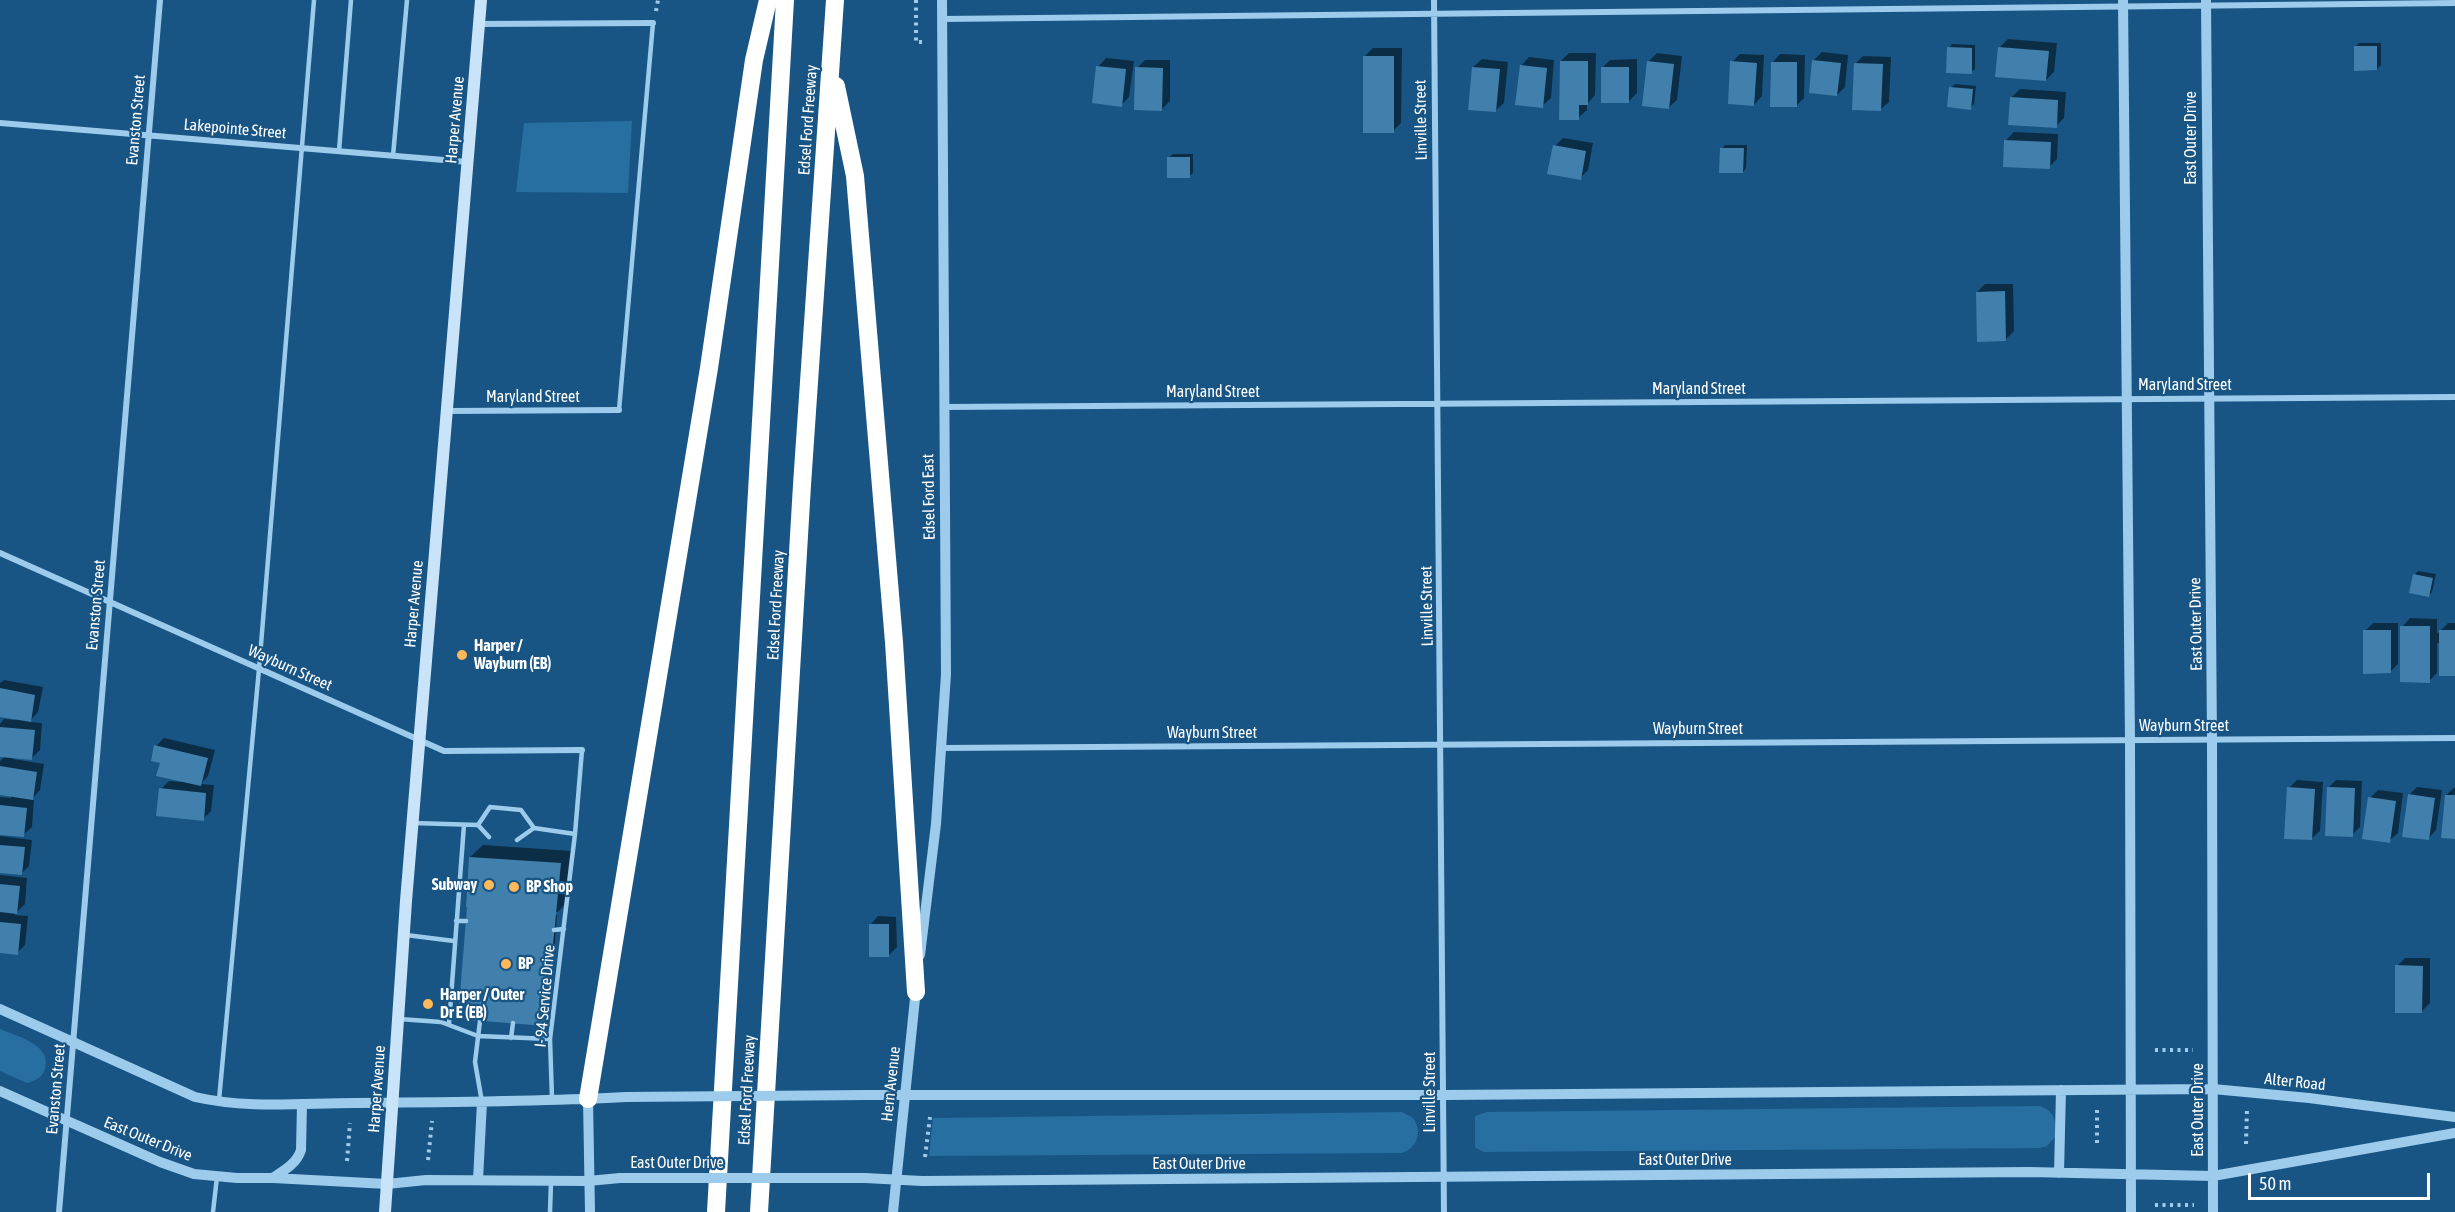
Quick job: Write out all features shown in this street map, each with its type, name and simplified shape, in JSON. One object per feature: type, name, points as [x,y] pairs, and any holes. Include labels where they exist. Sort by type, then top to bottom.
[{"type":"highway","points":[[588,1099],[709,368],[754,60],[768,0]]},
{"type":"highway","name":"Edsel Ford Freeway","points":[[716,1212],[785,0]]},
{"type":"highway","name":"Edsel Ford Freeway","points":[[759,1212],[801,509],[835,0]]},
{"type":"highway","points":[[831,64],[855,176],[894,642],[916,992]]},
{"type":"main road","name":"Harper Avenue","points":[[385,1212],[419,741],[481,0]]},
{"type":"street","name":"Evanston Street","points":[[59,1212],[160,0]]},
{"type":"street","name":"Edsel Ford East","points":[[916,992],[936,824],[946,674],[942,0]]},
{"type":"street","name":"Linville Street","points":[[1434,0],[1442,744],[1444,1212]]},
{"type":"street","points":[[942,19],[2206,3],[2455,3]]},
{"type":"street","name":"East Outer Drive","points":[[0,1090],[66,1121],[194,1174],[217,1177],[387,1184],[426,1180],[588,1181],[620,1178],[895,1180],[2060,1173],[2213,1176],[2206,3]]},
{"type":"street","points":[[2123,4],[2130,740],[2131,1212]]},
{"type":"street","points":[[480,24],[653,23]]},
{"type":"street","name":"Lakepointe Street","points":[[0,123],[468,162]]},
{"type":"street","name":"Maryland Street","points":[[943,407],[2455,397]]},
{"type":"street","name":"Maryland Street","points":[[447,411],[619,410]]},
{"type":"street","name":"Wayburn Street","points":[[0,553],[444,751],[582,750]]},
{"type":"street","name":"Wayburn Street","points":[[941,748],[2455,738]]},
{"type":"street","name":"Hern Avenue","points":[[893,1212],[916,992]]},
{"type":"street","points":[[0,1009],[195,1097],[218,1102],[302,1104],[552,1101],[626,1097],[868,1095],[905,1097],[1444,1095],[2131,1090]]},
{"type":"street","name":"Alter Road","points":[[2131,1090],[2213,1089],[2308,1098],[2455,1117]]},
{"type":"street","points":[[2060,1173],[2061,1090]]},
{"type":"street","points":[[588,1099],[590,1212]]},
{"type":"street","points":[[478,1180],[482,1102]]},
{"type":"street","points":[[273,1178],[291,1166],[299,1157],[302,1104]]},
{"type":"street","points":[[2213,1212],[2213,1176],[2455,1133]]},
{"type":"lane","points":[[218,1102],[259,669],[300,148],[314,0]]},
{"type":"lane","points":[[339,152],[351,0]]},
{"type":"lane","points":[[393,156],[407,0]]},
{"type":"lane","points":[[619,410],[653,23]]},
{"type":"lane","name":"I- 94 Service Drive","points":[[552,1101],[550,1040],[575,834],[582,750]]},
{"type":"lane","points":[[478,825],[490,807],[521,810],[534,828]]},
{"type":"lane","points":[[413,823],[478,825],[489,837]]},
{"type":"lane","points":[[448,1024],[464,825]]},
{"type":"lane","points":[[517,840],[534,828],[575,834]]},
{"type":"lane","points":[[456,921],[466,921]]},
{"type":"lane","points":[[554,930],[564,929]]},
{"type":"lane","points":[[404,935],[454,941]]},
{"type":"lane","points":[[398,1019],[448,1024],[478,1036],[550,1040]]},
{"type":"lane","points":[[480,1021],[476,1062],[482,1102]]},
{"type":"lane","points":[[511,1038],[513,1023]]},
{"type":"lane","points":[[213,1212],[217,1177]]},
{"type":"lane","points":[[550,1212],[551,1180]]},
{"type":"path","points":[[915,0],[916,42]]},
{"type":"path","points":[[2155,1050],[2193,1050]]},
{"type":"path","points":[[2246,1144],[2247,1108]]},
{"type":"path","points":[[2097,1110],[2097,1146]]},
{"type":"path","points":[[925,1157],[930,1117]]},
{"type":"path","points":[[428,1161],[432,1121]]},
{"type":"path","points":[[347,1161],[350,1123]]},
{"type":"path","points":[[2155,1205],[2194,1204]]},
{"type":"shaded area","points":[[632,121],[628,193],[516,192],[524,123]]},
{"type":"shaded area","points":[[0,1029],[39,1047],[46,1060],[44,1072],[40,1077],[27,1083],[0,1071]]},
{"type":"shaded area","points":[[2040,1106],[2049,1111],[2054,1118],[2055,1137],[2047,1146],[2040,1148],[1484,1152],[1475,1146],[1475,1116],[1487,1112]]},
{"type":"shaded area","points":[[1402,1112],[1413,1118],[1418,1134],[1415,1143],[1402,1153],[929,1156],[933,1118]]},
{"type":"building","points":[[2354,46],[2377,46],[2377,70],[2354,71]]},
{"type":"building","points":[[1947,47],[1972,48],[1972,74],[1946,73]]},
{"type":"building","points":[[1998,47],[2049,51],[2046,81],[1995,77]]},
{"type":"building","points":[[1363,56],[1394,56],[1394,133],[1363,133]]},
{"type":"building","points":[[1812,60],[1841,63],[1837,96],[1809,93]]},
{"type":"building","points":[[1560,61],[1588,61],[1588,105],[1579,105],[1579,120],[1559,120]]},
{"type":"building","points":[[1647,61],[1674,64],[1669,109],[1642,106]]},
{"type":"building","points":[[1730,61],[1757,63],[1754,106],[1728,104]]},
{"type":"building","points":[[1771,62],[1797,62],[1797,107],[1770,107]]},
{"type":"building","points":[[1854,63],[1883,64],[1881,111],[1852,110]]},
{"type":"building","points":[[1520,65],[1547,68],[1543,108],[1515,105]]},
{"type":"building","points":[[1096,66],[1126,69],[1122,107],[1092,103]]},
{"type":"building","points":[[1135,67],[1163,68],[1162,111],[1134,110]]},
{"type":"building","points":[[1472,67],[1500,69],[1496,112],[1468,110]]},
{"type":"building","points":[[1601,67],[1629,67],[1629,103],[1601,103]]},
{"type":"building","points":[[1949,87],[1973,89],[1971,110],[1947,107]]},
{"type":"building","points":[[2010,97],[2058,100],[2057,128],[2008,125]]},
{"type":"building","points":[[2004,140],[2051,142],[2050,169],[2003,167]]},
{"type":"building","points":[[1553,145],[1586,151],[1581,180],[1547,174]]},
{"type":"building","points":[[1720,148],[1744,148],[1743,173],[1719,173]]},
{"type":"building","points":[[1167,157],[1190,157],[1190,178],[1167,178]]},
{"type":"building","points":[[2005,291],[2006,341],[1977,342],[1976,292]]},
{"type":"building","points":[[2413,574],[2433,578],[2429,597],[2409,593]]},
{"type":"building","points":[[2400,626],[2430,626],[2430,683],[2400,682]]},
{"type":"building","points":[[2363,630],[2391,630],[2391,673],[2363,674]]},
{"type":"building","points":[[2439,630],[2455,630],[2455,676],[2439,676]]},
{"type":"building","points":[[0,688],[35,695],[31,722],[0,717]]},
{"type":"building","points":[[0,727],[35,730],[32,760],[0,757]]},
{"type":"building","points":[[154,745],[208,758],[201,786],[156,776],[160,763],[151,761]]},
{"type":"building","points":[[0,766],[37,772],[33,800],[0,795]]},
{"type":"building","points":[[2287,787],[2315,789],[2312,840],[2284,839]]},
{"type":"building","points":[[2327,787],[2355,788],[2353,837],[2325,836]]},
{"type":"building","points":[[159,788],[206,793],[204,821],[156,816]]},
{"type":"building","points":[[2408,794],[2435,798],[2429,840],[2402,837]]},
{"type":"building","points":[[2445,795],[2455,795],[2455,839],[2441,838]]},
{"type":"building","points":[[2368,797],[2396,801],[2390,843],[2362,839]]},
{"type":"building","points":[[0,805],[27,808],[24,837],[0,835]]},
{"type":"building","points":[[0,845],[25,847],[22,875],[0,873]]},
{"type":"building","points":[[469,857],[561,863],[545,1026],[458,1019]]},
{"type":"building","points":[[0,884],[20,886],[17,914],[0,912]]},
{"type":"building","points":[[0,922],[21,924],[18,955],[0,953]]},
{"type":"building","points":[[869,924],[889,924],[889,957],[869,957]]},
{"type":"building","points":[[2395,965],[2423,966],[2422,1013],[2395,1013]]},
{"type":"place","name":"Harper / Wayburn (EB)","points":[[462,655]]},
{"type":"place","name":"Subway","points":[[489,885]]},
{"type":"place","name":"BP Shop","points":[[514,887]]},
{"type":"place","name":"BP","points":[[506,964]]},
{"type":"place","name":"Harper / Outer Dr E (EB)","points":[[428,1004]]}]
